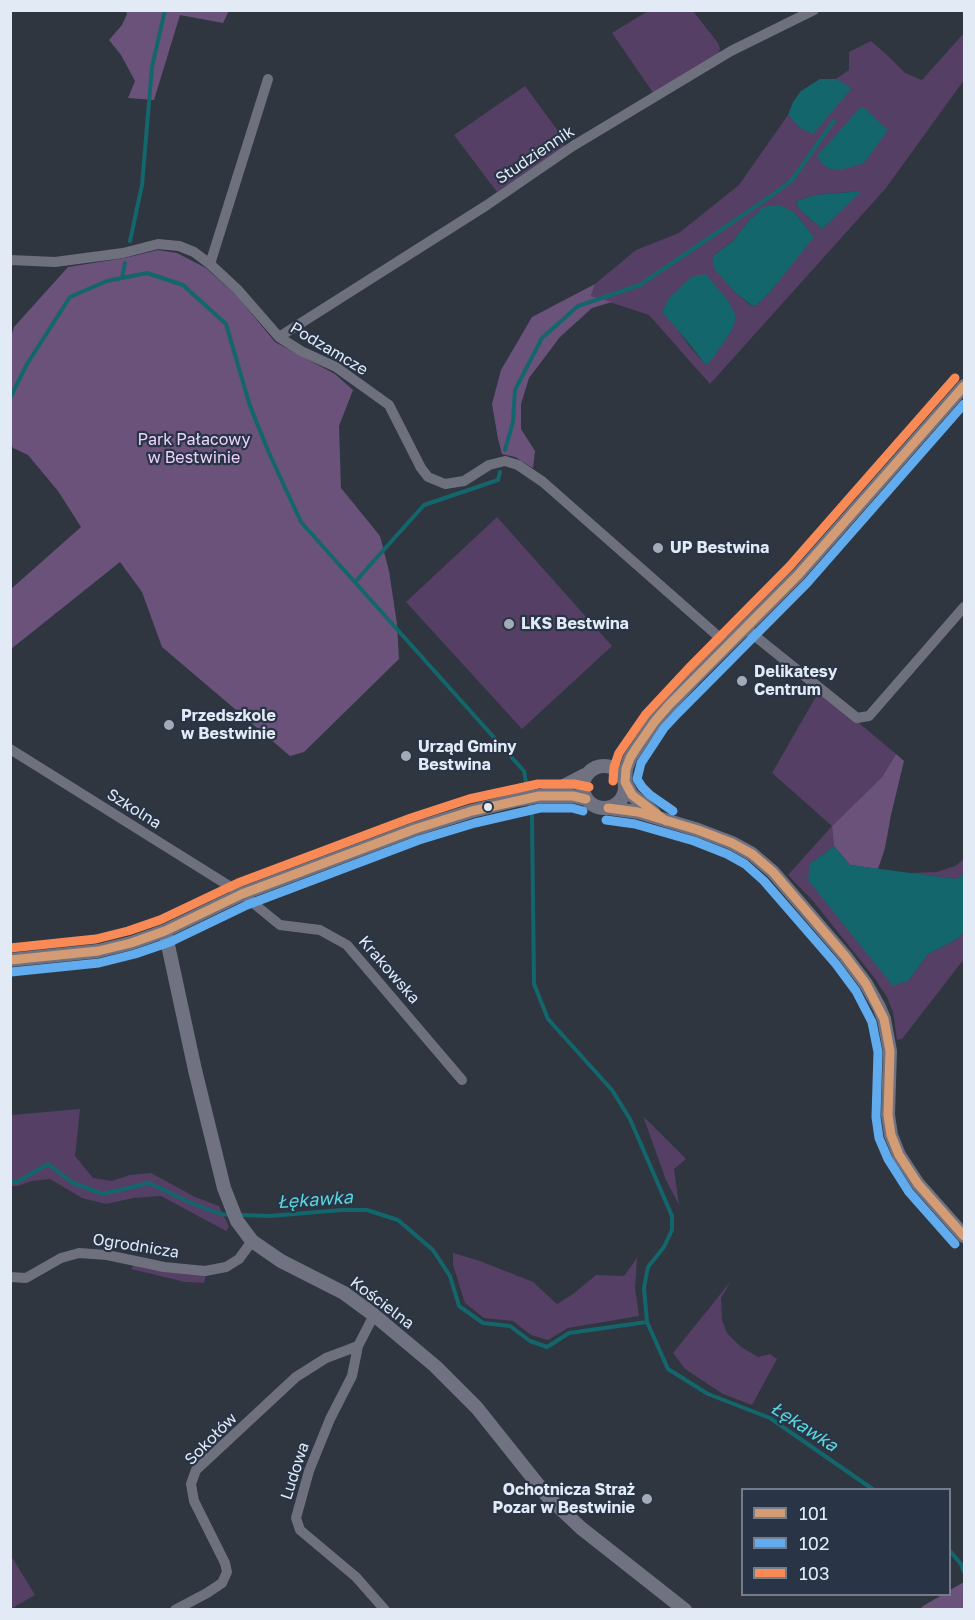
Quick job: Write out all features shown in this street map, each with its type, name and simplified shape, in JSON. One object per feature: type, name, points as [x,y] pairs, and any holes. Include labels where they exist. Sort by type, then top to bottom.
[{"type":"street","name":"Studziennik","points":[[279,337],[487,205],[573,146],[731,51],[814,10]]},
{"type":"street","points":[[210,264],[268,79]]},
{"type":"street","name":"Podzamcze","points":[[10,260],[55,262],[123,253],[158,244],[179,246],[194,252],[238,290],[279,337],[336,368],[389,405],[421,468],[428,477],[445,484],[464,482],[489,465],[505,461],[518,465],[543,482],[728,645]]},
{"type":"street","points":[[539,796],[585,775],[591,769],[608,765],[627,749],[798,575],[964,386]]},
{"type":"street","points":[[745,628],[857,718],[869,716],[964,607]]},
{"type":"street","points":[[608,808],[616,805],[622,798],[630,758],[655,721]]},
{"type":"street","name":"Szkolna","points":[[10,749],[242,894]]},
{"type":"street","points":[[608,765],[622,774],[632,795],[666,820]]},
{"type":"street","points":[[585,775],[582,791],[592,805],[638,812],[666,820],[732,843],[760,860],[829,936],[866,984],[879,1007],[890,1051],[888,1115],[894,1143],[903,1164],[964,1236]]},
{"type":"street","points":[[10,960],[98,951],[132,943],[165,931],[242,894],[415,829],[472,811],[539,796],[573,796],[586,799]]},
{"type":"street","name":"Krakowska","points":[[242,894],[280,925],[320,930],[347,945],[462,1080]]},
{"type":"street","name":"Kościelna","points":[[165,931],[195,1070],[224,1188],[234,1215],[252,1241],[281,1262],[344,1293],[435,1366],[477,1408],[548,1497],[581,1528],[685,1610]]},
{"type":"street","name":"Ogrodnicza","points":[[10,1277],[26,1278],[61,1258],[79,1253],[107,1255],[164,1267],[205,1271],[226,1268],[239,1260],[252,1241]]},
{"type":"street","name":"Ludowa","points":[[374,1315],[358,1346],[352,1376],[330,1419],[309,1471],[296,1518],[300,1530],[356,1577],[385,1610]]},
{"type":"street","name":"Sokołów","points":[[175,1610],[222,1583],[227,1572],[225,1563],[194,1501],[191,1484],[196,1470],[296,1377],[326,1358],[358,1346]]},
{"type":"shaded area","points":[[648,11],[693,11],[718,43],[720,49],[718,54],[654,94],[612,33]]},
{"type":"shaded area","points":[[964,33],[964,80],[886,188],[710,384],[649,315],[591,296],[595,284],[636,250],[679,233],[739,185],[788,115],[800,128],[852,89],[836,79],[849,70],[849,52],[871,41],[905,73],[922,80]],"holes":[[[861,191],[822,229],[799,209],[796,201],[815,195]],[[794,212],[813,236],[770,292],[756,306],[750,305],[735,292],[724,279],[713,256],[733,241],[750,219],[758,213]],[[678,330],[732,330],[706,365]]]},
{"type":"shaded area","points":[[525,86],[564,139],[565,144],[563,148],[497,192],[454,135]]},
{"type":"shaded area","name":"LKS Bestwina","points":[[497,517],[612,646],[522,729],[406,602]]},
{"type":"shaded area","points":[[818,693],[896,754],[882,777],[832,826],[772,773]]},
{"type":"shaded area","points":[[832,826],[834,846],[810,864],[909,980],[928,954],[957,939],[964,932],[964,959],[902,1039],[897,1040],[893,1012],[887,997],[873,976],[813,901],[788,875]]},
{"type":"shaded area","points":[[964,859],[964,874],[956,879],[909,873],[937,872],[955,866]]},
{"type":"shaded area","points":[[80,1109],[75,1156],[93,1178],[111,1181],[130,1175],[151,1173],[195,1197],[219,1206],[229,1227],[226,1231],[161,1196],[133,1198],[106,1204],[82,1198],[50,1179],[11,1186],[11,1115]]},
{"type":"shaded area","points":[[643,1116],[686,1159],[674,1169],[679,1205],[666,1180]]},
{"type":"shaded area","points":[[453,1253],[533,1282],[557,1304],[596,1275],[624,1276],[637,1258],[635,1288],[639,1316],[568,1328],[548,1340],[531,1335],[513,1321],[484,1318],[465,1303],[453,1265]]},
{"type":"shaded area","points":[[135,1264],[206,1274],[204,1283],[185,1282],[131,1269]]},
{"type":"shaded area","points":[[731,1281],[721,1298],[722,1320],[727,1333],[741,1347],[758,1357],[770,1354],[777,1359],[752,1405],[723,1394],[685,1369],[673,1353]]},
{"type":"shaded area","points":[[10,1554],[35,1595],[11,1609],[10,1609]]},
{"type":"green space","points":[[126,11],[229,11],[223,23],[180,15],[154,100],[128,98],[135,81],[121,55],[109,40],[122,25]]},
{"type":"green space","name":"Park Pałacowy w Bestwinie","points":[[158,250],[177,253],[206,268],[237,296],[275,342],[335,374],[353,390],[339,426],[341,488],[380,536],[389,571],[397,624],[399,659],[304,752],[290,756],[162,647],[142,592],[120,562],[11,649],[11,589],[81,527],[58,491],[28,455],[13,448],[11,442],[11,337],[14,327],[68,267]]},
{"type":"green space","points":[[595,284],[591,296],[612,302],[592,308],[560,337],[529,378],[521,404],[521,429],[535,451],[533,468],[515,457],[502,454],[492,404],[501,370],[532,317]]},
{"type":"green space","points":[[896,754],[904,761],[885,848],[878,869],[850,865],[834,846],[832,826],[882,777]]},
{"type":"green space","points":[[964,1582],[964,1609],[920,1609],[940,1596],[951,1596],[951,1589]]},
{"type":"water","points":[[820,79],[836,79],[852,88],[813,134],[800,128],[788,115],[801,91]]},
{"type":"water","points":[[863,107],[888,130],[864,163],[840,170],[830,169],[823,165],[817,156]]},
{"type":"water","points":[[862,191],[822,229],[799,209],[796,201],[815,195]]},
{"type":"water","points":[[779,205],[794,212],[814,237],[770,292],[756,306],[751,305],[735,292],[716,271],[713,266],[713,256],[733,241],[750,219],[763,207]]},
{"type":"water","points":[[706,274],[729,302],[736,317],[732,330],[706,365],[662,312],[669,298],[691,277]]},
{"type":"water","points":[[834,846],[850,865],[956,879],[964,874],[964,932],[957,939],[928,954],[909,980],[893,986],[808,880],[810,864]]},
{"type":"waterway","points":[[130,241],[142,185],[152,67],[165,10]]},
{"type":"waterway","points":[[505,450],[513,422],[515,390],[542,338],[578,306],[640,285],[771,196],[791,181],[834,121]]},
{"type":"waterway","points":[[122,278],[125,263]]},
{"type":"waterway","points":[[10,398],[27,364],[70,297],[107,281],[147,273],[183,285],[226,324],[250,406],[301,522],[524,771],[532,816],[534,984],[548,1019],[612,1090],[630,1119],[672,1216],[672,1230],[664,1247],[648,1267],[644,1288],[647,1322]]},
{"type":"waterway","points":[[355,582],[424,505],[498,480],[500,472]]},
{"type":"waterway","name":"Łękawka","points":[[10,1182],[17,1182],[48,1164],[73,1183],[103,1194],[149,1183],[191,1203],[220,1214],[231,1215]]},
{"type":"waterway","name":"Łękawka","points":[[239,1215],[270,1216],[367,1210],[398,1220],[433,1250],[450,1276],[459,1306],[483,1323],[510,1326],[530,1341],[547,1347],[569,1333],[647,1322],[668,1369],[708,1394],[770,1418],[871,1488]]},
{"type":"waterway","name":"Łękawka","points":[[951,1552],[961,1564],[964,1572]]},
{"type":"transit line","name":"103","points":[[613,781],[614,767],[619,753],[646,714],[789,567],[955,378]]},
{"type":"transit line","name":"101","points":[[666,821],[632,795],[625,782],[626,769],[637,747],[669,705],[798,575],[964,386]]},
{"type":"transit line","name":"102","points":[[673,811],[650,795],[637,779],[641,763],[664,728],[807,583],[964,404]]},
{"type":"transit line","name":"103","points":[[10,948],[96,939],[128,931],[160,920],[238,883],[411,818],[469,799],[538,784],[574,784],[589,787]]},
{"type":"transit line","name":"101","points":[[10,960],[98,951],[131,943],[165,931],[242,894],[415,829],[472,811],[539,796],[573,796],[586,799]]},
{"type":"transit line","name":"102","points":[[11,972],[99,963],[135,954],[170,942],[247,905],[419,840],[475,823],[540,808],[572,808],[583,811]]},
{"type":"transit line","name":"101","points":[[608,808],[638,812],[698,830],[732,843],[752,854],[773,872],[845,956],[866,984],[884,1019],[890,1051],[888,1115],[891,1135],[899,1155],[918,1184],[964,1236]]},
{"type":"transit line","name":"102","points":[[606,820],[635,824],[694,841],[745,864],[764,881],[836,964],[856,991],[872,1022],[878,1052],[876,1117],[879,1138],[888,1159],[909,1192],[955,1244]]},
{"type":"place","name":"UP Bestwina","points":[[658,548]]},
{"type":"place","name":"LKS Bestwina","points":[[509,624]]},
{"type":"place","name":"Delikatesy Centrum","points":[[742,681]]},
{"type":"place","name":"Przedszkole w Bestwinie","points":[[169,725]]},
{"type":"place","name":"Urząd Gminy Bestwina","points":[[406,756]]},
{"type":"place","name":"Ochotnicza Straż Pozar w Bestwinie","points":[[647,1499]]}]
